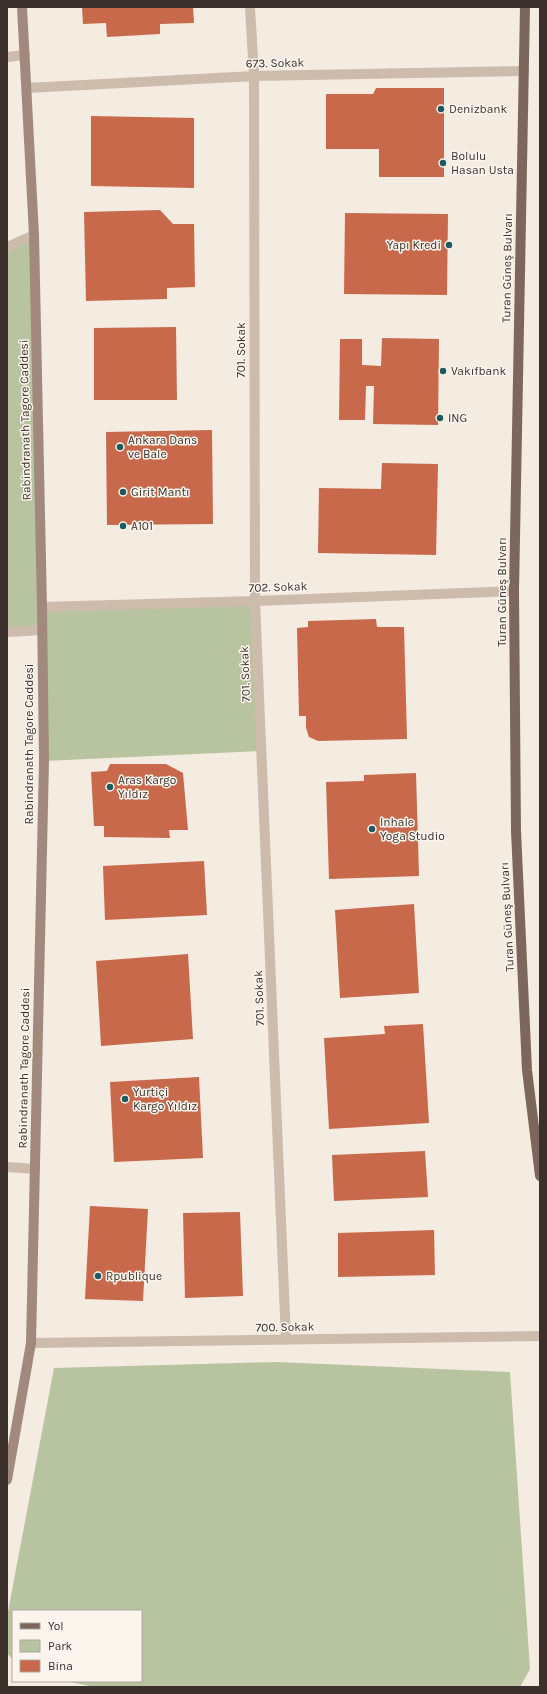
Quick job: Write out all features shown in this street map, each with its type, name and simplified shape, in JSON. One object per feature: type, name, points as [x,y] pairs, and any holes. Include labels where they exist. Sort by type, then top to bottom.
[{"type":"main road","name":"Rabindranath Tagore Caddesi","points":[[7,1480],[31,1343],[44,761],[34,235],[22,7]]},
{"type":"main road","name":"Turan Güneş Bulvarı","points":[[525,7],[514,591],[516,847],[527,1070],[540,1176]]},
{"type":"street","name":"701. Sokak","points":[[250,7],[254,76],[255,601],[286,1340]]},
{"type":"street","points":[[7,57],[25,55]]},
{"type":"street","name":"673. Sokak","points":[[27,88],[254,76],[524,71]]},
{"type":"street","points":[[7,247],[34,235]]},
{"type":"street","name":"702. Sokak","points":[[42,607],[255,601],[514,591]]},
{"type":"street","points":[[7,632],[42,630]]},
{"type":"street","points":[[7,1167],[35,1170]]},
{"type":"street","name":"700. Sokak","points":[[31,1343],[540,1336]]},
{"type":"green space","points":[[34,235],[42,606],[255,601],[261,751],[44,761],[43,631],[7,632],[7,247]]},
{"type":"green space","points":[[277,1362],[510,1372],[530,1669],[520,1687],[94,1687],[71,1682],[142,1682],[142,1610],[12,1610],[12,1659],[7,1653],[7,1617],[54,1368]]},
{"type":"building","points":[[82,7],[193,7],[194,23],[160,24],[160,34],[107,37],[106,23],[83,24]]},
{"type":"building","points":[[376,88],[444,88],[444,177],[379,177],[379,149],[326,149],[326,94],[373,94]]},
{"type":"building","points":[[91,116],[194,118],[194,188],[91,186]]},
{"type":"building","points":[[160,210],[173,224],[194,224],[195,287],[167,288],[167,299],[86,301],[84,212]]},
{"type":"building","points":[[345,213],[448,214],[447,295],[344,294]]},
{"type":"building","points":[[176,327],[177,400],[94,400],[94,328]]},
{"type":"building","points":[[382,338],[439,339],[438,425],[373,424],[374,386],[366,386],[365,420],[339,420],[340,339],[362,339],[362,365],[381,366]]},
{"type":"building","points":[[212,430],[213,524],[107,525],[106,432]]},
{"type":"building","points":[[382,463],[438,464],[436,555],[318,553],[319,488],[381,489]]},
{"type":"building","points":[[376,619],[377,627],[404,627],[407,739],[318,741],[309,737],[306,728],[306,716],[299,716],[297,628],[308,627],[308,621]]},
{"type":"building","points":[[110,764],[166,764],[183,773],[188,830],[169,830],[170,838],[104,837],[104,826],[94,826],[91,772],[107,771]]},
{"type":"building","name":"Inhale Yoga Studio","points":[[416,773],[419,876],[329,879],[326,782],[364,781],[364,775]]},
{"type":"building","points":[[204,861],[207,915],[105,920],[103,866]]},
{"type":"building","points":[[414,904],[419,993],[340,998],[335,910]]},
{"type":"building","points":[[188,954],[193,1039],[101,1046],[96,961]]},
{"type":"building","points":[[423,1024],[429,1123],[329,1129],[324,1038],[385,1034],[384,1026]]},
{"type":"building","points":[[199,1077],[203,1158],[114,1162],[110,1082]]},
{"type":"building","points":[[425,1151],[428,1197],[334,1201],[332,1155]]},
{"type":"building","points":[[90,1206],[148,1209],[143,1301],[85,1299]]},
{"type":"building","points":[[240,1212],[243,1296],[185,1298],[183,1213]]},
{"type":"building","points":[[434,1230],[435,1275],[338,1277],[338,1233]]},
{"type":"place","name":"Denizbank","points":[[441,109]]},
{"type":"place","name":"Bolulu Hasan Usta","points":[[443,163]]},
{"type":"place","name":"Yapı Kredi","points":[[449,245]]},
{"type":"place","name":"Vakıfbank","points":[[443,371]]},
{"type":"place","name":"ING","points":[[440,418]]},
{"type":"place","name":"Ankara Dans ve Bale","points":[[120,447]]},
{"type":"place","name":"Girit Mantı","points":[[123,492]]},
{"type":"place","name":"A101","points":[[123,526]]},
{"type":"place","name":"Aras Kargo Yıldız","points":[[110,787]]},
{"type":"place","name":"Inhale Yoga Studio","points":[[372,829]]},
{"type":"place","name":"Yurtiçi Kargo Yıldız","points":[[125,1099]]},
{"type":"place","name":"Rpublique","points":[[98,1276]]}]
